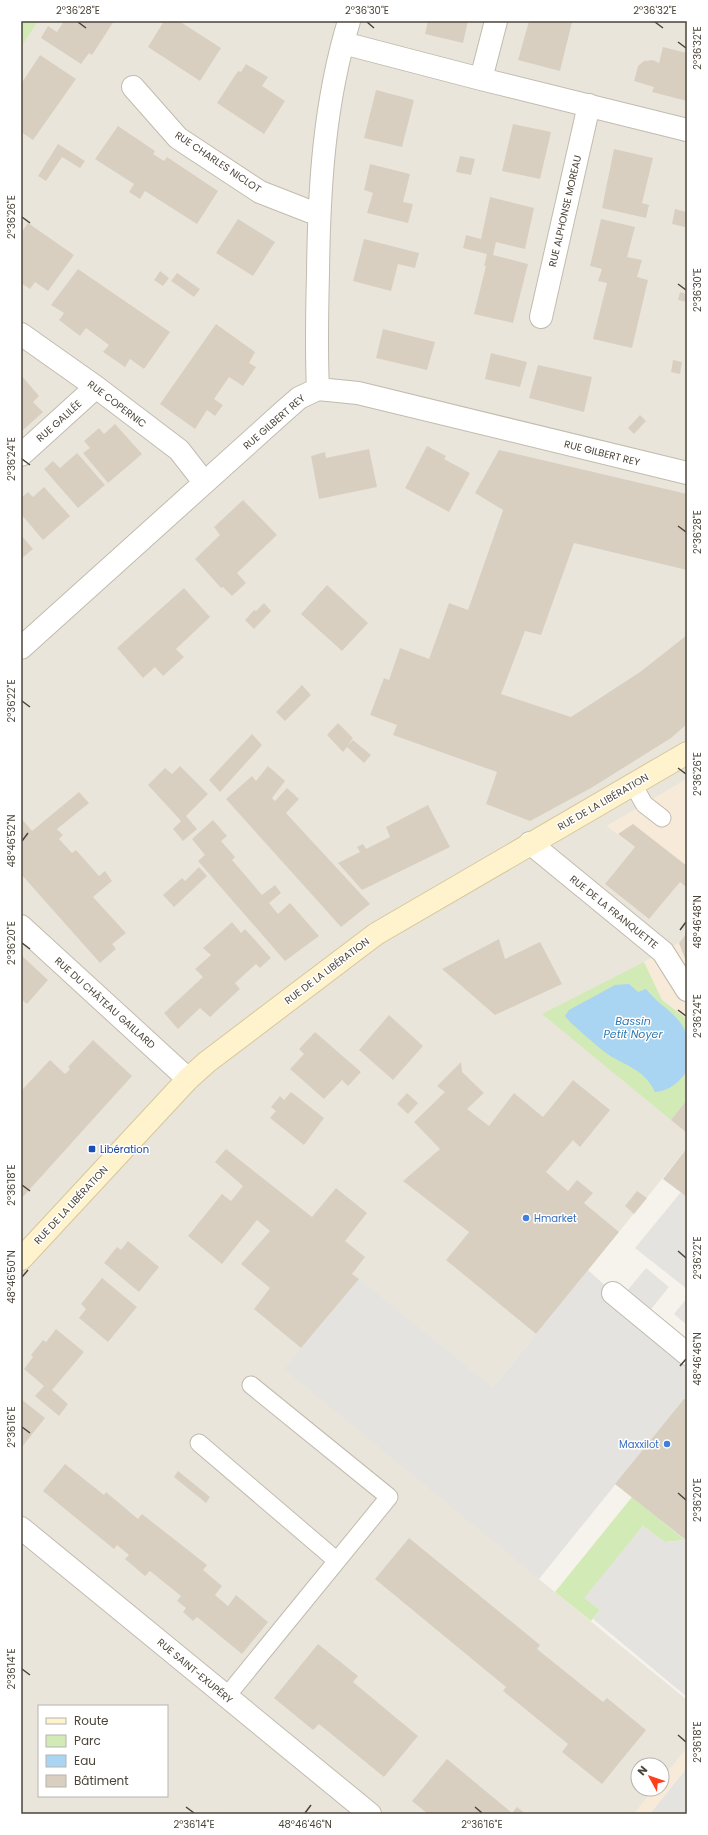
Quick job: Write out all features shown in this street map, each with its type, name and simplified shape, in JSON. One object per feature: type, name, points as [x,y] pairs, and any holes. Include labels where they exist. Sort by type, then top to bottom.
[{"type":"street","points":[[318,388],[317,347],[319,215],[328,115],[343,42],[349,21]]},
{"type":"street","points":[[481,79],[496,21]]},
{"type":"street","points":[[343,42],[481,79],[687,130]]},
{"type":"street","name":"RUE CHARLES NICLOT","points":[[133,87],[178,138],[260,192],[319,215]]},
{"type":"street","name":"RUE ALPHONSE MOREAU","points":[[541,317],[589,105]]},
{"type":"street","name":"RUE COPERNIC","points":[[21,334],[178,450],[204,482]]},
{"type":"street","name":"RUE GALILÉE","points":[[21,455],[96,388]]},
{"type":"street","name":"RUE GILBERT REY","points":[[21,648],[299,398],[318,388],[358,393],[687,473]]},
{"type":"street","name":"RUE DE LA LIBÉRATION","points":[[21,1259],[188,1080],[207,1062],[376,934],[687,753]]},
{"type":"street","name":"RUE DE LA FRANQUETTE","points":[[530,844],[663,952],[687,990]]},
{"type":"street","name":"RUE DU CHÂTEAU GAILLARD","points":[[21,926],[188,1080]]},
{"type":"street","points":[[613,1293],[687,1354]]},
{"type":"street","name":"RUE SAINT-EXUPÉRY","points":[[21,1528],[370,1814]]},
{"type":"lane","points":[[633,784],[644,804],[662,818]]},
{"type":"lane","points":[[226,1697],[336,1560],[389,1497],[252,1385]]},
{"type":"lane","points":[[198,1444],[336,1560]]},
{"type":"shaded area","points":[[21,21],[687,21],[687,779],[607,826],[687,888],[687,933],[679,943],[644,962],[662,1000],[687,1019],[687,1148],[619,1232],[469,1232],[447,1259],[536,1334],[493,1387],[359,1280],[539,1579],[687,1700],[687,1748],[670,1769],[670,1757],[630,1757],[630,1797],[648,1797],[634,1814],[21,1814]]},
{"type":"shaded area","points":[[687,779],[687,888],[607,826]]},
{"type":"shaded area","points":[[687,933],[687,1019],[662,1000],[644,962],[679,943]]},
{"type":"shaded area","points":[[681,1192],[687,1197],[687,1289],[635,1248]]},
{"type":"shaded area","points":[[646,1268],[669,1287],[644,1318],[687,1354],[687,1396],[539,1579],[284,1369],[359,1279],[493,1387],[588,1270],[620,1299]]},
{"type":"shaded area","points":[[687,1298],[687,1325],[674,1314]]},
{"type":"shaded area","points":[[643,1526],[664,1542],[687,1541],[687,1697],[593,1619],[600,1610],[584,1598]]},
{"type":"shaded area","points":[[687,1748],[687,1814],[634,1814],[648,1797],[670,1797],[670,1769]]},
{"type":"shaded area","points":[[687,1768],[687,1814],[650,1814],[664,1797],[670,1797],[670,1789]]},
{"type":"green space","points":[[21,21],[38,21],[21,47]]},
{"type":"green space","name":"Bassin Petit Noyer","points":[[644,962],[662,1000],[687,1019],[687,1100],[671,1120],[542,1014]]},
{"type":"green space","points":[[632,1497],[685,1540],[664,1542],[643,1526],[585,1598],[600,1610],[591,1621],[555,1592]]},
{"type":"water","name":"Bassin Petit Noyer","points":[[629,984],[638,992],[646,989],[678,1020],[686,1033],[688,1046],[687,1071],[681,1079],[665,1090],[655,1092],[642,1075],[631,1067],[612,1057],[571,1023],[565,1016],[569,1010],[615,985]]},
{"type":"building","points":[[64,21],[114,21],[92,55],[89,53],[81,64],[41,38],[48,26],[57,32]]},
{"type":"building","points":[[164,21],[179,21],[221,48],[200,81],[148,47]]},
{"type":"building","points":[[428,21],[468,21],[463,43],[425,34]]},
{"type":"building","points":[[529,21],[572,22],[560,71],[518,60]]},
{"type":"building","points":[[663,47],[687,53],[687,101],[652,92],[654,87],[634,81],[638,66],[644,61],[653,60],[659,63]]},
{"type":"building","points":[[40,55],[76,79],[33,140],[21,132],[21,84]]},
{"type":"building","points":[[246,64],[268,77],[262,86],[285,101],[264,134],[217,103],[238,71],[241,72]]},
{"type":"building","points":[[376,90],[414,100],[402,147],[364,138]]},
{"type":"building","points":[[513,124],[551,132],[540,179],[502,171]]},
{"type":"building","points":[[118,126],[155,151],[153,154],[164,161],[167,157],[218,191],[197,224],[145,191],[140,199],[129,192],[134,184],[95,159]]},
{"type":"building","points":[[58,144],[85,161],[80,168],[62,157],[46,181],[38,176]]},
{"type":"building","points":[[614,149],[653,158],[642,203],[649,205],[646,218],[602,208]]},
{"type":"building","points":[[460,156],[475,159],[471,175],[456,172]]},
{"type":"building","points":[[370,164],[410,174],[403,202],[413,204],[408,223],[367,213],[373,193],[364,190]]},
{"type":"building","points":[[490,197],[534,208],[525,249],[496,242],[493,255],[528,264],[513,323],[474,314],[486,266],[484,266],[487,254],[463,248],[466,235],[481,239]]},
{"type":"building","points":[[675,209],[687,212],[685,227],[672,224]]},
{"type":"building","points":[[238,219],[275,242],[253,276],[216,253]]},
{"type":"building","points":[[601,219],[635,227],[627,257],[642,260],[637,277],[648,280],[632,348],[593,339],[607,283],[598,281],[602,269],[590,266]]},
{"type":"building","points":[[28,223],[74,255],[48,291],[35,282],[30,289],[21,283],[21,233]]},
{"type":"building","points":[[364,239],[419,253],[415,268],[398,264],[391,291],[353,281]]},
{"type":"building","points":[[78,269],[170,332],[144,369],[130,359],[125,367],[103,352],[109,345],[86,328],[80,336],[59,320],[64,313],[51,305]]},
{"type":"building","points":[[160,271],[169,278],[163,286],[154,280]]},
{"type":"building","points":[[177,273],[200,289],[194,297],[171,281]]},
{"type":"building","points":[[680,292],[687,294],[687,302],[678,300]]},
{"type":"building","points":[[216,324],[255,352],[249,363],[256,367],[243,386],[229,377],[214,399],[223,405],[215,416],[207,410],[195,429],[160,404]]},
{"type":"building","points":[[383,329],[435,342],[427,370],[376,358]]},
{"type":"building","points":[[491,353],[527,362],[520,387],[485,379]]},
{"type":"building","points":[[673,360],[682,362],[680,374],[671,372]]},
{"type":"building","points":[[538,365],[592,377],[584,412],[529,398]]},
{"type":"building","points":[[21,375],[39,396],[33,402],[43,412],[21,432]]},
{"type":"building","points":[[640,415],[646,421],[634,434],[628,428]]},
{"type":"building","points":[[115,424],[142,454],[108,483],[83,453],[90,448],[84,441],[99,428],[104,434]]},
{"type":"building","points":[[427,446],[446,456],[444,459],[470,473],[449,512],[405,488]]},
{"type":"building","points":[[369,449],[377,487],[319,499],[311,456],[325,452],[326,458]]},
{"type":"building","points":[[499,450],[687,494],[687,570],[574,543],[541,635],[525,631],[501,694],[571,717],[640,672],[687,635],[687,724],[671,738],[591,788],[530,821],[486,804],[497,772],[393,735],[397,725],[370,715],[384,678],[389,680],[400,648],[429,659],[449,603],[468,610],[503,510],[475,493]]},
{"type":"building","points":[[77,453],[105,485],[78,508],[44,469],[53,461],[60,468]]},
{"type":"building","points":[[44,487],[70,516],[43,540],[21,514],[21,498],[28,492],[33,497]]},
{"type":"building","points":[[243,500],[277,535],[237,573],[246,583],[232,596],[223,587],[221,588],[195,559],[220,535],[214,527]]},
{"type":"building","points":[[21,535],[33,549],[21,559]]},
{"type":"building","points":[[327,585],[368,623],[342,651],[301,614]]},
{"type":"building","points":[[184,588],[210,617],[176,649],[184,657],[163,676],[155,667],[143,678],[117,648]]},
{"type":"building","points":[[264,603],[271,611],[254,629],[245,620],[254,610],[256,611]]},
{"type":"building","points":[[302,685],[311,695],[285,721],[276,712]]},
{"type":"building","points":[[338,723],[353,738],[348,745],[353,740],[371,755],[364,763],[347,747],[343,752],[327,735]]},
{"type":"building","points":[[252,734],[262,745],[220,792],[209,780]]},
{"type":"building","points":[[180,766],[208,794],[186,816],[197,829],[183,841],[173,829],[181,821],[148,785],[165,768],[172,774]]},
{"type":"building","points":[[268,766],[285,781],[272,798],[275,801],[287,788],[299,799],[286,813],[370,904],[341,927],[226,799],[252,776],[256,781]]},
{"type":"building","points":[[79,792],[89,803],[57,829],[63,835],[59,839],[72,853],[76,850],[99,876],[105,871],[112,881],[93,897],[126,933],[112,944],[116,949],[100,963],[21,874],[21,818],[32,831]]},
{"type":"building","points":[[428,805],[450,847],[362,890],[338,863],[360,852],[357,847],[363,844],[366,849],[390,837],[386,827]]},
{"type":"building","points":[[213,820],[227,836],[221,841],[235,857],[232,860],[262,895],[275,885],[281,893],[269,903],[278,914],[290,903],[319,936],[285,961],[198,861],[205,855],[192,839]]},
{"type":"building","points":[[633,824],[687,866],[687,888],[680,882],[649,919],[605,884],[635,847],[618,834]]},
{"type":"building","points":[[199,867],[207,876],[174,907],[163,895],[182,878],[185,881]]},
{"type":"building","points":[[232,922],[241,933],[245,929],[271,958],[260,968],[256,964],[235,983],[240,989],[210,1017],[200,1008],[178,1029],[164,1013],[203,977],[195,969],[211,955],[203,948]]},
{"type":"building","points":[[687,933],[687,964],[679,943]]},
{"type":"building","points":[[499,939],[505,959],[540,942],[562,984],[495,1015],[442,969]]},
{"type":"building","points":[[21,955],[48,980],[27,1004],[21,999]]},
{"type":"building","points":[[389,1015],[423,1046],[393,1080],[359,1050]]},
{"type":"building","points":[[315,1032],[361,1072],[348,1086],[342,1080],[324,1099],[290,1069],[304,1054],[299,1049]]},
{"type":"building","points":[[93,1040],[132,1076],[21,1199],[21,1091],[50,1060],[65,1074],[70,1069],[68,1067]]},
{"type":"building","name":"Hmarket","points":[[461,1062],[462,1072],[484,1093],[467,1109],[489,1126],[514,1093],[543,1117],[573,1080],[610,1110],[580,1147],[573,1140],[546,1172],[568,1191],[577,1180],[593,1193],[584,1203],[619,1232],[536,1334],[446,1260],[469,1232],[403,1181],[440,1149],[414,1122],[445,1092],[437,1086]]},
{"type":"building","points":[[291,1092],[324,1118],[304,1145],[270,1118],[276,1111],[271,1107],[280,1096],[284,1100]]},
{"type":"building","points":[[407,1093],[418,1103],[408,1114],[397,1104]]},
{"type":"building","points":[[687,1100],[687,1133],[671,1120]]},
{"type":"building","points":[[687,1148],[687,1197],[663,1179]]},
{"type":"building","points":[[226,1149],[312,1217],[336,1188],[367,1213],[345,1241],[365,1257],[352,1274],[359,1279],[301,1348],[254,1309],[270,1288],[241,1264],[270,1231],[257,1220],[222,1264],[188,1236],[222,1194],[231,1201],[243,1186],[215,1162]]},
{"type":"building","points":[[637,1191],[647,1198],[634,1214],[625,1206]]},
{"type":"building","points":[[128,1241],[159,1267],[139,1292],[104,1263],[117,1247],[121,1250]]},
{"type":"building","points":[[102,1278],[137,1307],[108,1342],[79,1318],[86,1309],[81,1304]]},
{"type":"building","points":[[56,1329],[84,1352],[52,1390],[68,1404],[59,1416],[35,1396],[44,1386],[24,1369],[33,1357],[31,1355],[43,1340],[46,1342]]},
{"type":"building","points":[[21,1399],[45,1418],[21,1448]]},
{"type":"building","name":"Maxxilot","points":[[684,1399],[687,1399],[687,1541],[615,1484]]},
{"type":"building","points":[[65,1464],[104,1495],[106,1492],[138,1519],[142,1514],[207,1565],[203,1570],[222,1586],[215,1595],[228,1606],[236,1595],[268,1622],[242,1654],[197,1617],[193,1621],[183,1612],[186,1608],[177,1601],[181,1596],[150,1571],[145,1576],[125,1559],[129,1555],[117,1545],[114,1549],[43,1491]]},
{"type":"building","points":[[178,1471],[210,1497],[206,1503],[174,1477]]},
{"type":"building","points":[[409,1538],[540,1645],[537,1649],[603,1702],[607,1698],[646,1730],[602,1784],[562,1752],[568,1744],[503,1691],[506,1687],[375,1579]]},
{"type":"building","points":[[318,1644],[358,1676],[353,1682],[418,1736],[384,1777],[319,1724],[313,1730],[274,1698]]},
{"type":"building","points":[[447,1759],[512,1813],[517,1807],[526,1814],[428,1814],[412,1801]]},
{"type":"place","name":"Libération","points":[[92,1149]]},
{"type":"place","name":"Hmarket","points":[[526,1218]]},
{"type":"place","name":"Maxxilot","points":[[667,1444]]}]
